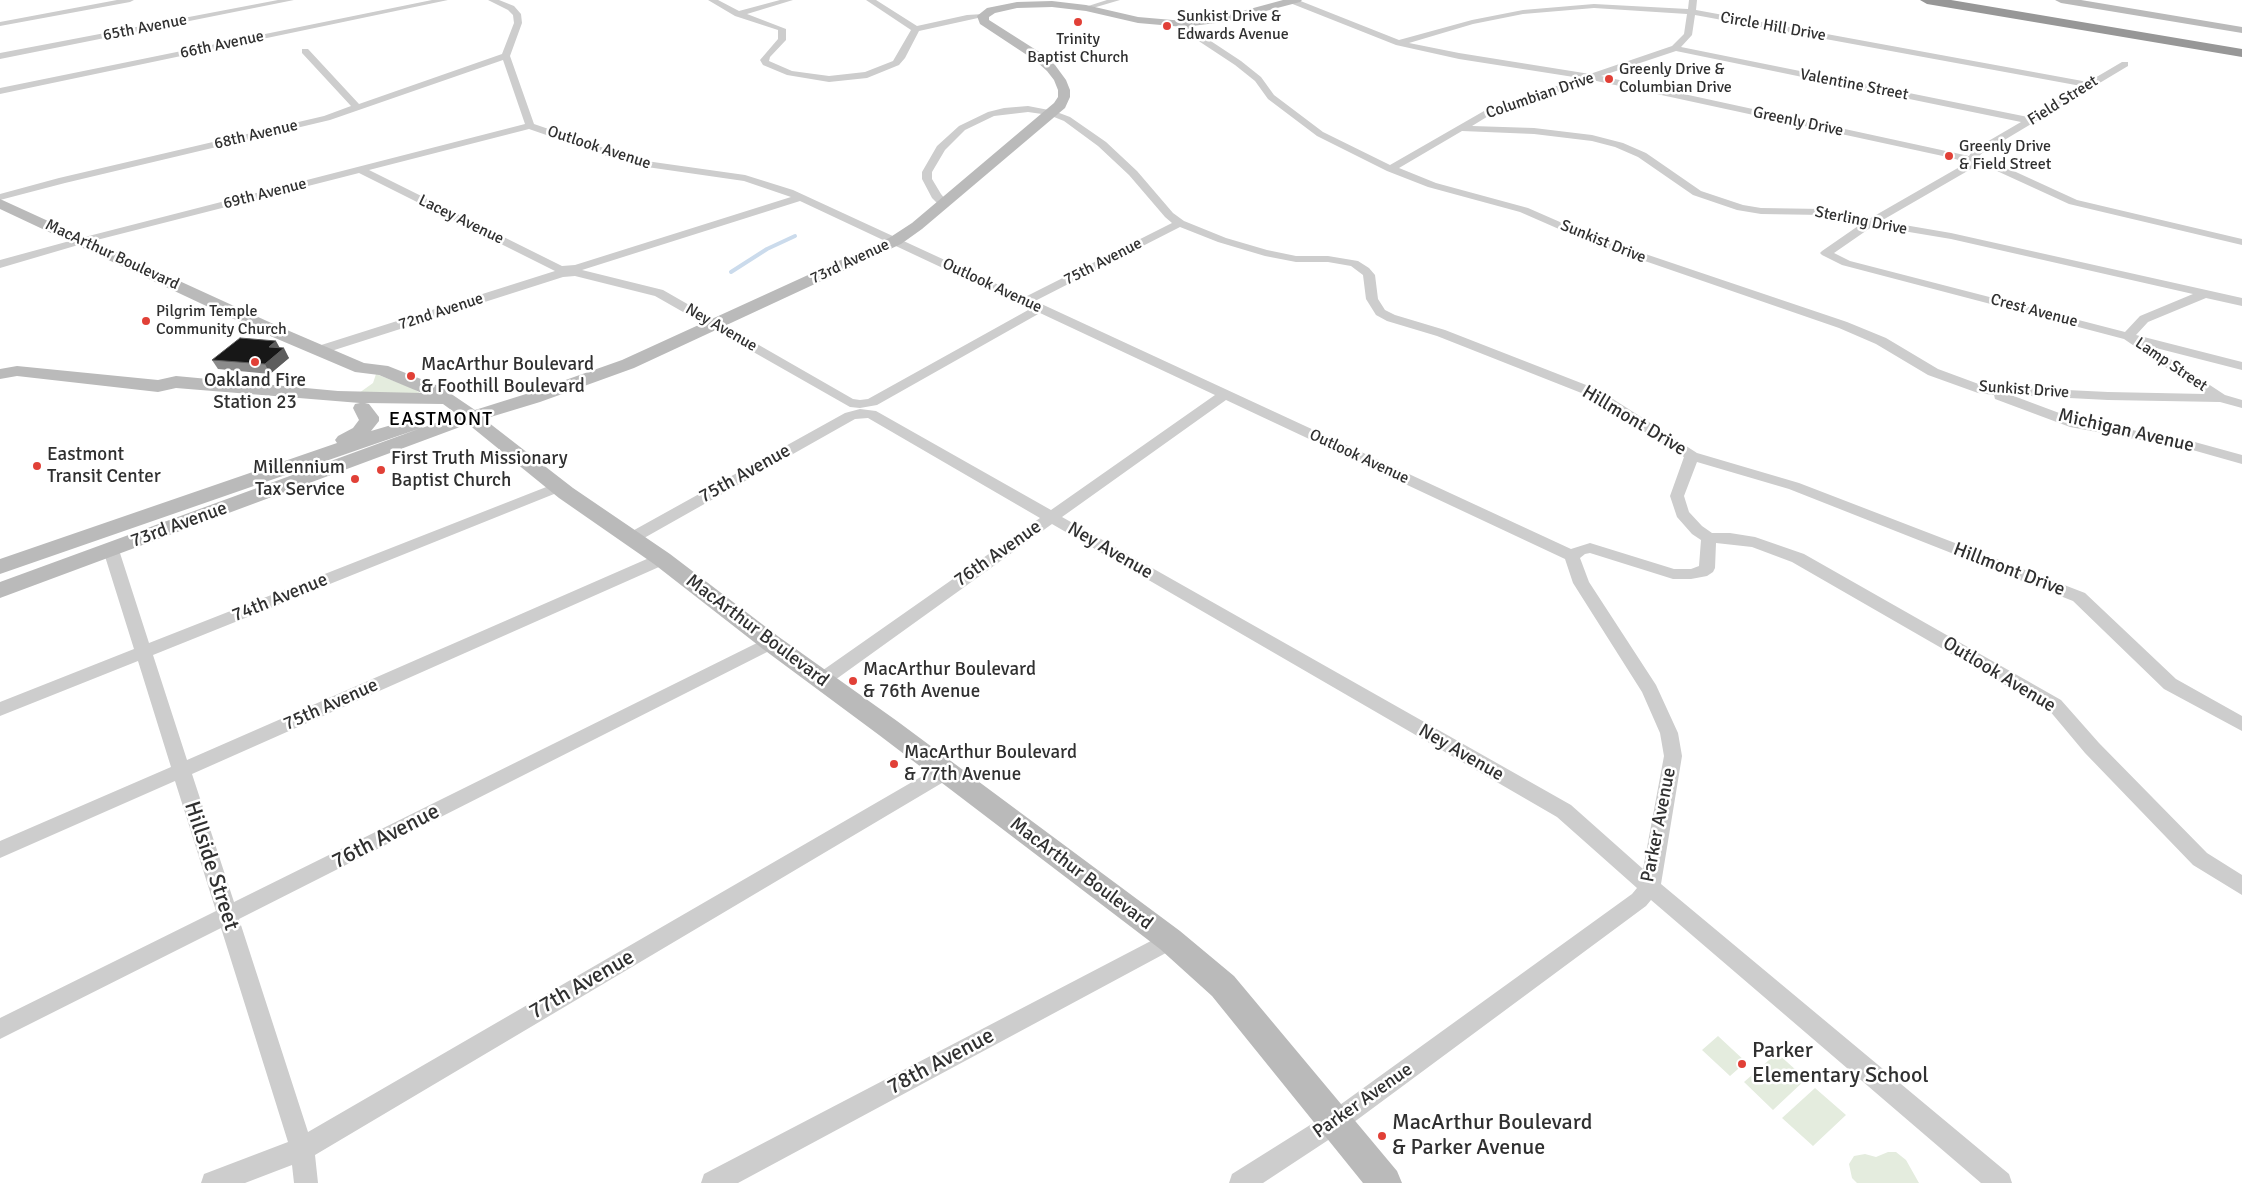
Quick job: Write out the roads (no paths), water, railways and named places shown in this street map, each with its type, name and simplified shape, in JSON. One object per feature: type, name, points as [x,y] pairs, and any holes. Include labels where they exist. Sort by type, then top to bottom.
[{"type":"highway","points":[[1927,0],[2242,45]]},
{"type":"highway","points":[[1973,0],[2242,53]]},
{"type":"highway","points":[[2091,23],[2242,40]]},
{"type":"highway","points":[[2091,23],[2132,38],[2242,59]]},
{"type":"main road","points":[[982,16],[995,4],[1036,4],[1086,8],[1138,20],[1184,24],[1224,19],[1295,0]]},
{"type":"main road","points":[[2061,0],[2242,30]]},
{"type":"main road","name":"73rd Avenue","points":[[109,539],[470,417],[533,398],[628,364],[716,326],[895,241],[944,204],[1051,113],[1060,105],[1064,97],[1064,90],[1060,80],[1040,58],[984,22],[982,16]]},
{"type":"main road","name":"MacArthur Boulevard","points":[[0,203],[320,350],[361,368],[382,370],[434,392],[462,408],[470,417],[559,487],[662,559],[771,643],[1170,940],[1223,986],[1385,1183]]},
{"type":"main road","points":[[338,397],[351,392],[361,385],[366,374],[361,368]]},
{"type":"main road","points":[[5,369],[158,386],[176,382],[338,397],[418,398],[451,402]]},
{"type":"main road","points":[[158,386],[164,392],[362,408],[413,409],[470,417]]},
{"type":"main road","points":[[318,456],[366,427],[369,417],[362,408]]},
{"type":"main road","name":"73rd Avenue","points":[[3,581],[318,456],[387,432],[428,421],[470,417]]},
{"type":"street","points":[[0,24],[130,0]]},
{"type":"street","name":"65th Avenue","points":[[0,56],[290,0]]},
{"type":"street","name":"66th Avenue","points":[[0,91],[444,0]]},
{"type":"street","points":[[492,0],[511,8],[517,14],[518,23],[506,56]]},
{"type":"street","points":[[712,0],[738,14],[775,25],[784,31],[782,40],[766,56],[764,60],[766,63],[790,73],[828,79],[867,75],[896,63],[901,58],[916,29]]},
{"type":"street","points":[[738,14],[789,0]]},
{"type":"street","points":[[870,0],[916,29],[967,16],[982,16]]},
{"type":"street","points":[[1086,8],[1116,0]]},
{"type":"street","name":"Greenly Drive","points":[[1295,0],[1399,43],[1459,56],[1591,78],[1971,159],[2001,169],[2073,202],[2242,242]]},
{"type":"street","points":[[1675,48],[1688,35],[1693,0]]},
{"type":"street","name":"Circle Hill Drive","points":[[1399,43],[1488,18],[1540,10],[1611,6],[1692,12],[2088,85]]},
{"type":"street","name":"Sunkist Drive","points":[[1184,24],[1188,30],[1238,63],[1258,79],[1271,97],[1320,134],[1391,169],[1432,185],[1524,210],[1597,241],[1843,324],[1881,341],[1933,372],[1957,382],[1983,390],[2108,396],[2220,398],[2242,404]]},
{"type":"street","name":"Columbian Drive","points":[[1391,169],[1415,153],[1487,113],[1675,48]]},
{"type":"street","name":"Valentine Street","points":[[1675,48],[2032,121]]},
{"type":"street","points":[[305,51],[357,107]]},
{"type":"street","name":"68th Avenue","points":[[0,198],[63,180],[327,118],[506,56]]},
{"type":"street","name":"Outlook Avenue","points":[[506,56],[530,126],[637,163],[744,178],[801,197],[1572,556]]},
{"type":"street","name":"Field Street","points":[[1826,253],[1870,223],[1967,167],[1977,152],[2125,64]]},
{"type":"street","name":"Hillmont Drive","points":[[944,204],[936,196],[927,179],[927,172],[941,148],[962,128],[991,114],[1004,111],[1028,109],[1051,113],[1067,119],[1102,144],[1133,173],[1169,215],[1180,223],[1222,240],[1265,253],[1296,259],[1328,259],[1354,263],[1366,270],[1369,275],[1372,299],[1380,312],[1391,318],[1441,333],[1594,393],[1692,456],[1794,486],[2079,597],[2170,684],[2242,724]]},
{"type":"street","name":"69th Avenue","points":[[0,264],[81,241],[530,126]]},
{"type":"street","name":"Sterling Drive","points":[[1460,128],[1534,131],[1592,138],[1620,145],[1642,155],[1698,194],[1720,202],[1762,211],[1822,212],[1870,223],[1951,236],[2242,302]]},
{"type":"street","name":"Lacey Avenue","points":[[359,169],[523,250],[551,266],[569,271]]},
{"type":"street","name":"72nd Avenue","points":[[320,350],[801,197]]},
{"type":"street","name":"75th Avenue","points":[[1026,302],[1180,223]]},
{"type":"street","name":"Crest Avenue","points":[[1826,253],[1846,263],[2242,366]]},
{"type":"street","name":"Ney Avenue","points":[[569,271],[659,293],[1564,811],[1650,887],[2000,1183]]},
{"type":"street","name":"Lamp Street","points":[[2220,398],[2128,336],[2144,319],[2205,293],[2242,295]]},
{"type":"street","name":"75th Avenue","points":[[632,538],[1039,309]]},
{"type":"street","name":"Michigan Avenue","points":[[1983,390],[2075,424],[2191,445],[2242,460]]},
{"type":"street","name":"76th Avenue","points":[[822,680],[1224,395]]},
{"type":"street","points":[[1572,556],[1580,550],[1590,548],[1673,574],[1691,574],[1701,572],[1707,568],[1709,538],[1697,530],[1682,514],[1677,496],[1692,456]]},
{"type":"street","name":"74th Avenue","points":[[0,709],[559,487]]},
{"type":"street","name":"Outlook Avenue","points":[[1709,538],[1730,538],[1755,542],[1798,558],[2054,705],[2092,748],[2200,859],[2242,886]]},
{"type":"street","name":"Hillside Street","points":[[109,539],[142,652],[302,1149],[306,1183]]},
{"type":"street","name":"Parker Avenue","points":[[1241,1183],[1334,1123],[1639,900],[1650,887],[1673,756],[1669,733],[1650,690],[1581,584],[1572,556]]},
{"type":"street","name":"75th Avenue","points":[[0,850],[662,559]]},
{"type":"street","name":"76th Avenue","points":[[0,1029],[771,643]]},
{"type":"street","name":"77th Avenue","points":[[213,1183],[302,1149],[945,772]]},
{"type":"street","name":"78th Avenue","points":[[713,1183],[1170,940]]},
{"type":"waterway","points":[[731,272],[767,249],[795,236]]},
{"type":"place","name":"Trinity Baptist Church","points":[[1078,22]]},
{"type":"place","name":"Sunkist Drive & Edwards Avenue","points":[[1167,26]]},
{"type":"place","name":"Greenly Drive & Columbian Drive","points":[[1609,79]]},
{"type":"place","name":"Greenly Drive & Field Street","points":[[1949,156]]},
{"type":"place","name":"Pilgrim Temple Community Church","points":[[146,321]]},
{"type":"place","name":"Oakland Fire Station 23","points":[[255,362]]},
{"type":"place","name":"MacArthur Boulevard & Foothill Boulevard","points":[[411,376]]},
{"type":"place","name":"Eastmont Transit Center","points":[[37,466]]},
{"type":"place","name":"First Truth Missionary Baptist Church","points":[[381,470]]},
{"type":"place","name":"Millennium Tax Service","points":[[355,479]]},
{"type":"place","name":"MacArthur Boulevard & 76th Avenue","points":[[853,681]]},
{"type":"place","name":"MacArthur Boulevard & 77th Avenue","points":[[894,764]]},
{"type":"place","name":"Parker Elementary School","points":[[1742,1064]]},
{"type":"place","name":"MacArthur Boulevard & Parker Avenue","points":[[1382,1136]]},
{"type":"district","name":"EASTMONT","points":[[441,420]]}]
